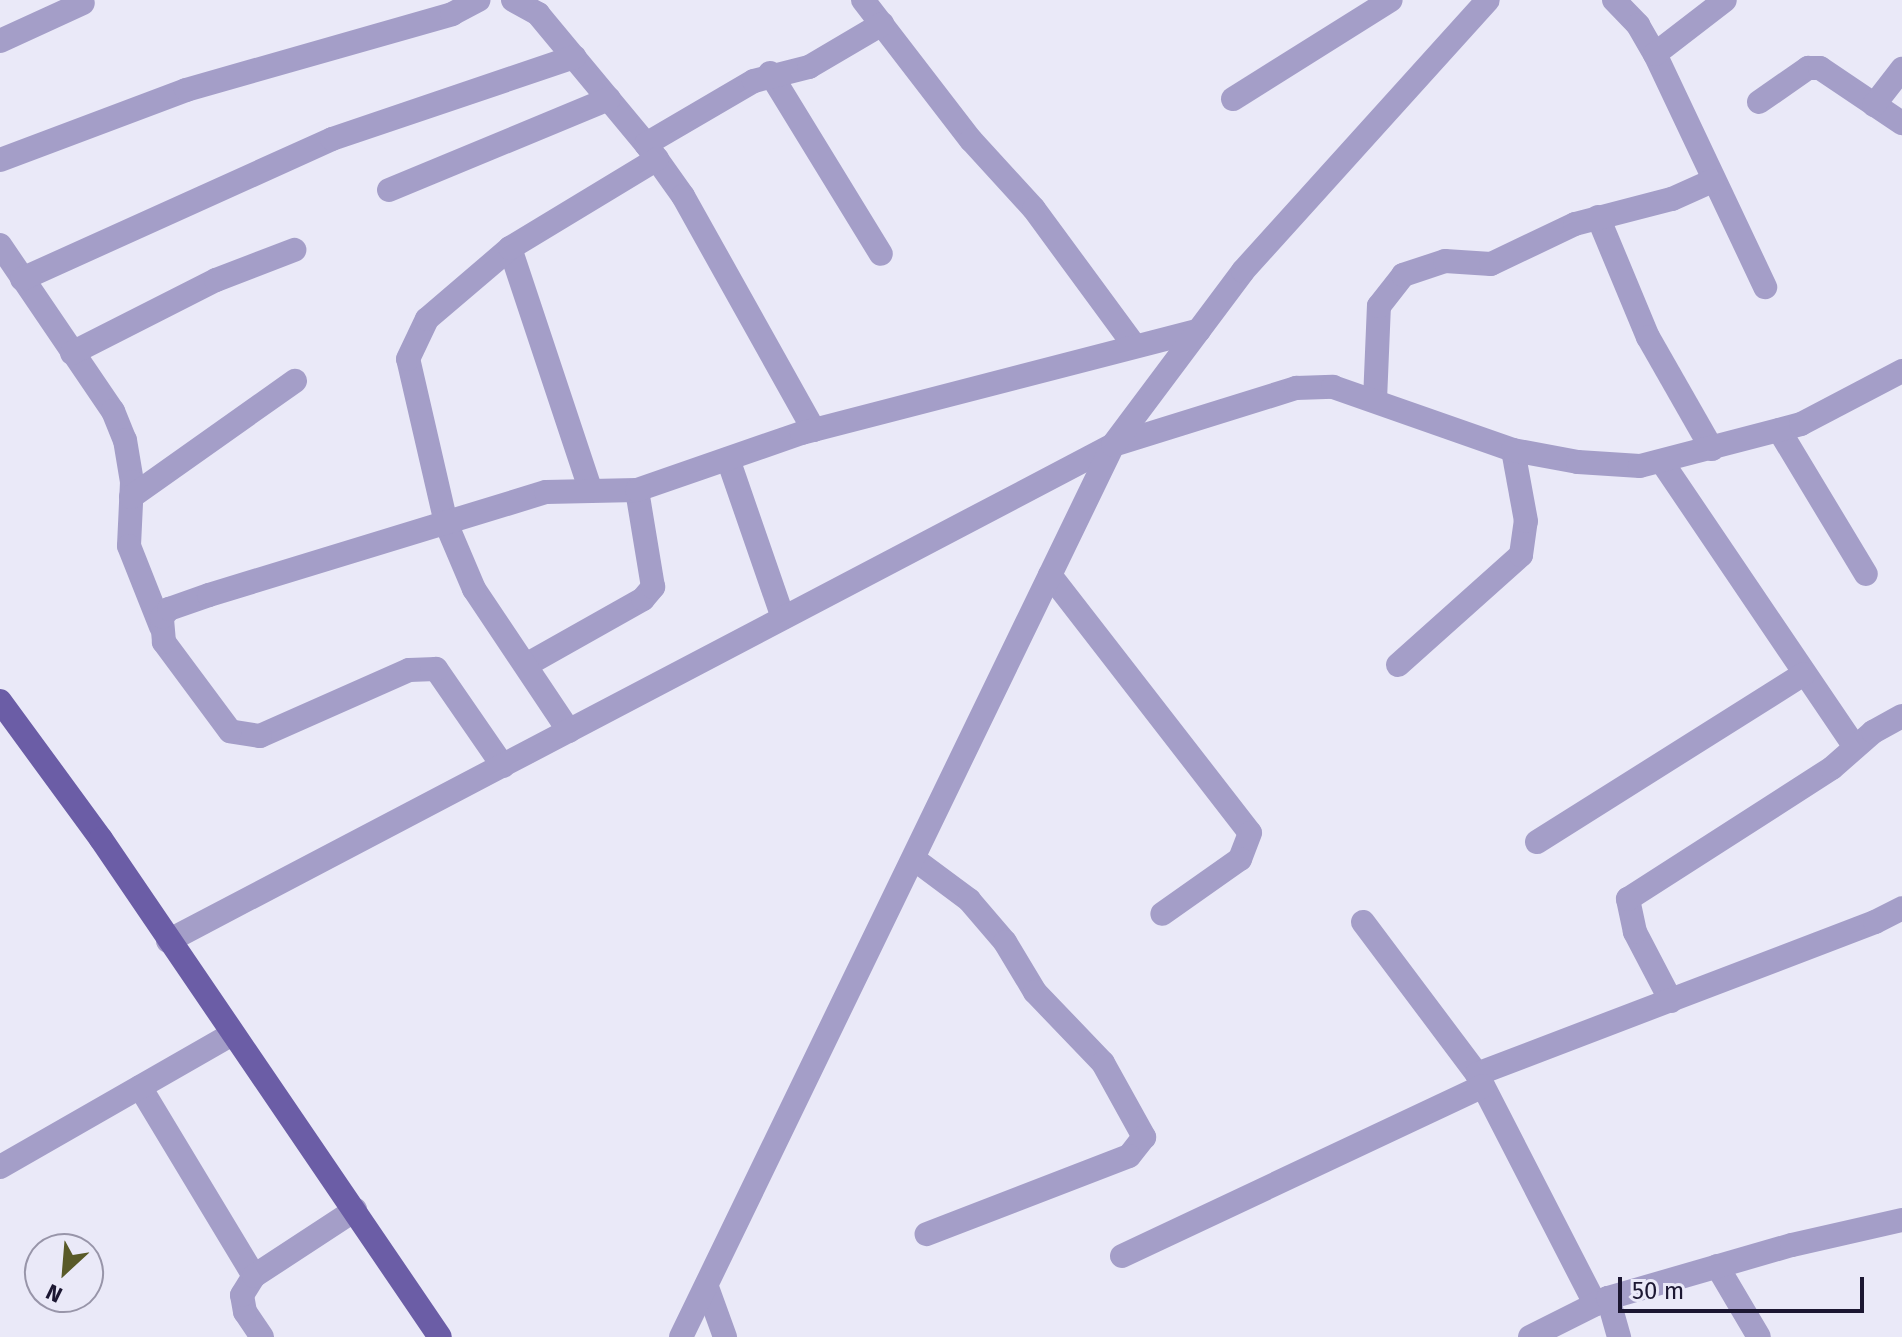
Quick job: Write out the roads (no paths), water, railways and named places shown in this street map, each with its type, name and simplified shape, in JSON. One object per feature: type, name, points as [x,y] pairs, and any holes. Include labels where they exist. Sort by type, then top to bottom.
[{"type":"main road","points":[[0,701],[440,1337]]},
{"type":"street","points":[[0,160],[186,90],[452,14],[478,0]]},
{"type":"street","points":[[513,0],[538,14],[651,152],[814,430]]},
{"type":"street","points":[[863,0],[971,140],[1034,209],[1134,345]]},
{"type":"street","points":[[1233,99],[1391,0]]},
{"type":"street","points":[[681,1337],[708,1290],[1113,445],[1243,271],[1488,0]]},
{"type":"street","points":[[1614,0],[1638,25],[1655,54],[1712,181],[1765,287]]},
{"type":"street","points":[[1655,54],[1725,0]]},
{"type":"street","points":[[0,41],[83,3]]},
{"type":"street","points":[[569,731],[474,589],[446,523],[408,359],[427,319],[510,248],[770,73],[809,67],[882,24]]},
{"type":"street","points":[[22,279],[332,139],[574,57]]},
{"type":"street","points":[[1759,102],[1808,68],[1836,76],[1902,123]]},
{"type":"street","points":[[1874,105],[1902,69]]},
{"type":"street","points":[[770,73],[881,254]]},
{"type":"street","points":[[389,190],[609,99]]},
{"type":"street","points":[[1375,400],[1379,306],[1403,275],[1445,261],[1491,264],[1598,217],[1672,199],[1712,181]]},
{"type":"street","points":[[1598,217],[1648,337],[1712,449]]},
{"type":"street","points":[[0,245],[113,411],[125,440],[131,497],[129,546],[164,642],[221,725],[242,736],[260,736],[422,667],[445,677],[503,766]]},
{"type":"street","points":[[510,248],[591,491]]},
{"type":"street","points":[[72,353],[216,280],[294,250]]},
{"type":"street","points":[[161,627],[169,609],[182,604],[546,492],[637,490],[814,430],[1199,330]]},
{"type":"street","points":[[168,941],[1113,445],[1296,388],[1333,387],[1513,450],[1578,462],[1662,462],[1779,430],[1902,371]]},
{"type":"street","points":[[131,497],[295,381]]},
{"type":"street","points":[[1779,430],[1866,574]]},
{"type":"street","points":[[1398,665],[1521,555],[1526,521],[1513,450]]},
{"type":"street","points":[[728,459],[783,618]]},
{"type":"street","points":[[1662,462],[1854,746]]},
{"type":"street","points":[[526,665],[643,599],[653,587],[637,490]]},
{"type":"street","points":[[1050,575],[1250,833],[1240,859],[1162,914]]},
{"type":"street","points":[[1537,842],[1804,674]]},
{"type":"street","points":[[1671,1001],[1635,932],[1628,899],[1832,768],[1854,746],[1902,716]]},
{"type":"street","points":[[914,859],[969,900],[1005,942],[1035,992],[1103,1063],[1144,1137],[1129,1156],[927,1234]]},
{"type":"street","points":[[1122,1256],[1480,1080],[1902,908]]},
{"type":"street","points":[[1363,922],[1480,1080],[1619,1337]]},
{"type":"street","points":[[0,1167],[232,1034]]},
{"type":"street","points":[[140,1087],[254,1276]]},
{"type":"street","points":[[262,1337],[245,1312],[242,1295],[254,1276],[355,1210]]},
{"type":"street","points":[[1530,1337],[1601,1301],[1717,1266],[1902,1220]]},
{"type":"street","points":[[1717,1266],[1759,1337]]},
{"type":"street","points":[[708,1290],[725,1337]]}]
